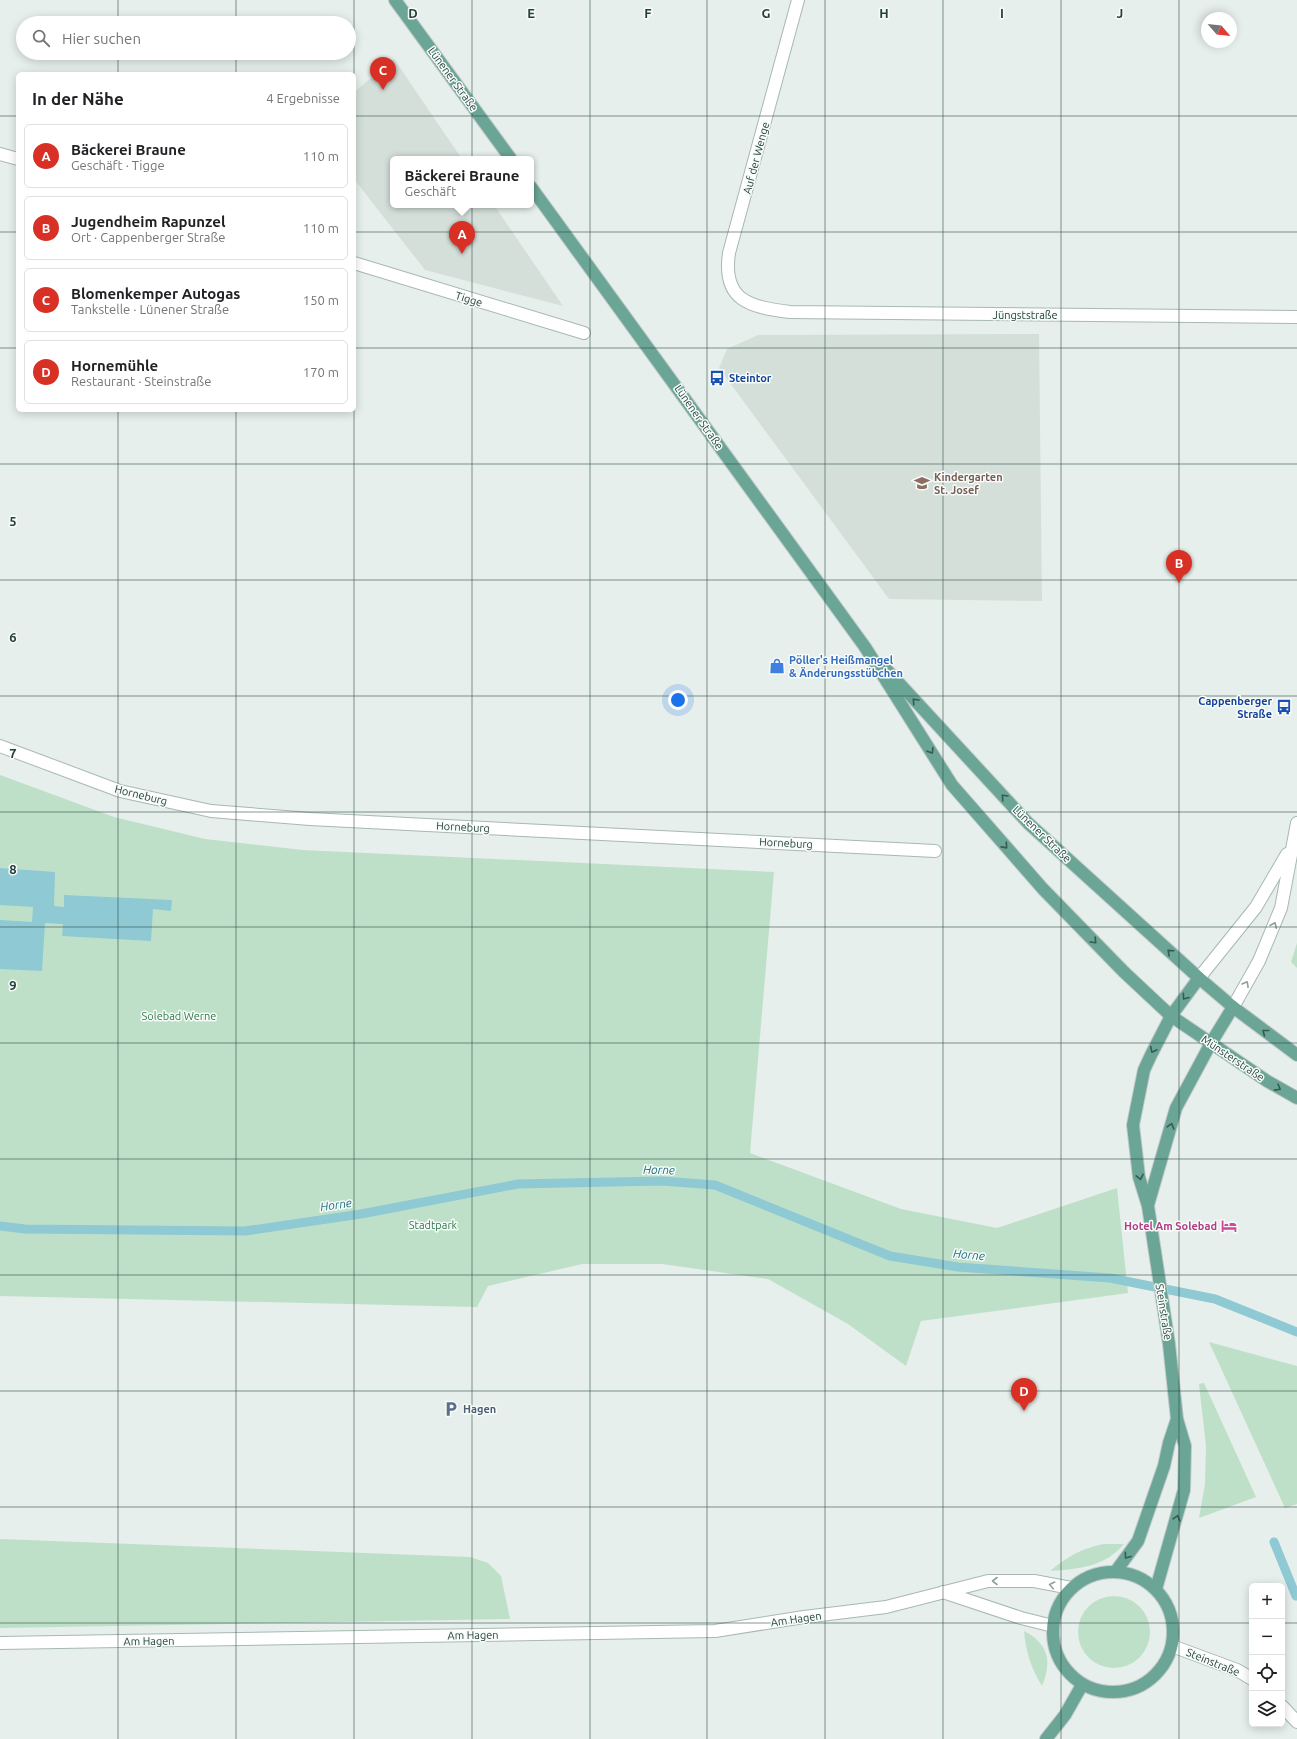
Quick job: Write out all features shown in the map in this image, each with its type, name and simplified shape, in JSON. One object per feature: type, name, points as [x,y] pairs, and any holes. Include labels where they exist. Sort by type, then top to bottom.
[{"type":"main road","name":"Lünener Straße","points":[[395,0],[509,156]]},
{"type":"main road","name":"Lünener Straße","points":[[534,191],[865,647],[952,785],[1049,894],[1124,972],[1171,1016]]},
{"type":"main road","name":"Lünener Straße","points":[[865,647],[1028,823],[1233,1008]]},
{"type":"main road","name":"Steinstraße","points":[[1156,1590],[1184,1490],[1185,1446],[1177,1419],[1154,1246],[1148,1206],[1139,1177],[1133,1125],[1144,1070],[1171,1016],[1199,978]]},
{"type":"main road","name":"Steinstraße","points":[[1148,1206],[1176,1108],[1211,1043],[1233,1008]]},
{"type":"main road","points":[[1233,1008],[1297,1055]]},
{"type":"main road","name":"Münsterstraße","points":[[1171,1016],[1267,1081],[1297,1098]]},
{"type":"main road","name":"Steinstraße","points":[[1116,1571],[1138,1541],[1164,1466],[1169,1443],[1177,1419]]},
{"type":"main road","points":[[1116,1571],[1128,1573],[1143,1579],[1156,1590],[1168,1606],[1174,1626],[1172,1646],[1165,1663],[1153,1678],[1137,1688],[1118,1693],[1100,1692],[1082,1685],[1068,1674],[1059,1660],[1053,1643],[1053,1626],[1058,1605],[1071,1588],[1086,1578],[1097,1574],[1116,1571]]},
{"type":"main road","points":[[1046,1739],[1064,1715],[1082,1685]]},
{"type":"street","name":"Auf der Wenge","points":[[753,305],[735,294],[730,284],[727,268],[798,0]]},
{"type":"street","points":[[0,154],[16,158]]},
{"type":"street","name":"Tigge","points":[[356,264],[584,333]]},
{"type":"street","name":"Jüngststraße","points":[[753,305],[790,312],[1297,317]]},
{"type":"street","name":"Horneburg","points":[[0,746],[120,791],[211,812],[310,819],[935,851]]},
{"type":"street","points":[[1233,1008],[1259,961],[1281,908],[1297,822]]},
{"type":"street","points":[[1199,978],[1256,907],[1291,848]]},
{"type":"street","name":"Am Hagen","points":[[0,1643],[715,1631],[804,1617],[886,1607],[988,1580],[1034,1581],[1071,1588]]},
{"type":"street","points":[[943,1592],[1021,1618],[1053,1626]]},
{"type":"street","name":"Steinstraße","points":[[1172,1646],[1237,1670],[1249,1677]]},
{"type":"street","points":[[1285,1709],[1297,1722]]},
{"type":"shaded area","points":[[394,59],[460,156],[390,156],[390,208],[496,208],[563,306],[425,270],[356,182],[356,90]]},
{"type":"shaded area","name":"Kindergarten St. Josef","points":[[1039,334],[1042,601],[889,599],[719,368],[727,349],[758,335]]},
{"type":"green space","name":"Solebad Werne","points":[[0,775],[114,817],[205,839],[303,850],[774,872],[750,1153],[901,1209],[997,1228],[1117,1188],[1128,1293],[921,1321],[906,1366],[848,1324],[768,1279],[662,1264],[582,1264],[488,1286],[477,1307],[0,1296]]},
{"type":"green space","points":[[1297,943],[1297,968],[1291,962]]},
{"type":"green space","points":[[1209,1342],[1297,1366],[1297,1504],[1285,1508]]},
{"type":"green space","points":[[1204,1383],[1256,1497],[1199,1518],[1205,1484],[1206,1446],[1199,1384]]},
{"type":"green space","points":[[0,1539],[470,1557],[488,1563],[501,1576],[510,1619],[0,1628]]},
{"type":"green space","points":[[1103,1544],[1124,1544],[1117,1552],[1100,1562],[1081,1568],[1050,1571],[1075,1554],[1088,1548]]},
{"type":"green space","points":[[1107,1596],[1121,1596],[1128,1598],[1140,1606],[1148,1618],[1150,1632],[1148,1646],[1140,1658],[1128,1666],[1121,1668],[1107,1668],[1100,1666],[1088,1658],[1080,1646],[1078,1639],[1078,1625],[1080,1618],[1088,1606],[1100,1598]]},
{"type":"green space","points":[[1024,1631],[1039,1642],[1046,1654],[1047,1669],[1042,1686],[1030,1660]]},
{"type":"water","points":[[0,868],[55,872],[54,906],[64,907],[64,895],[172,900],[171,911],[153,909],[151,941],[62,936],[63,924],[45,923],[42,971],[0,969],[0,920],[32,922],[33,907],[0,905]]},
{"type":"waterway","name":"Horne","points":[[0,1226],[25,1229],[245,1231],[361,1214],[518,1184],[662,1181],[715,1185],[890,1256],[958,1267],[1110,1278],[1215,1299],[1297,1332]]},
{"type":"waterway","points":[[1274,1542],[1296,1596]]},
{"type":"place","name":"Blomenkemper Autogas","points":[[383,90]]},
{"type":"place","name":"Bäckerei Braune","points":[[462,254]]},
{"type":"place","name":"Steintor","points":[[717,378]]},
{"type":"place","name":"Kindergarten St. Josef","points":[[922,483]]},
{"type":"place","name":"Jugendheim Rapunzel","points":[[1179,583]]},
{"type":"place","name":"Pöller's Heißmangel & Änderungsstübchen","points":[[777,666]]},
{"type":"place","name":"Cappenberger Straße","points":[[1284,707]]},
{"type":"place","name":"Hotel Am Solebad","points":[[1229,1226]]},
{"type":"place","name":"Hagen","points":[[451,1409]]},
{"type":"place","name":"Hornemühle","points":[[1024,1411]]},
{"type":"park label","name":"Stadtpark","points":[[433,1225]]}]
